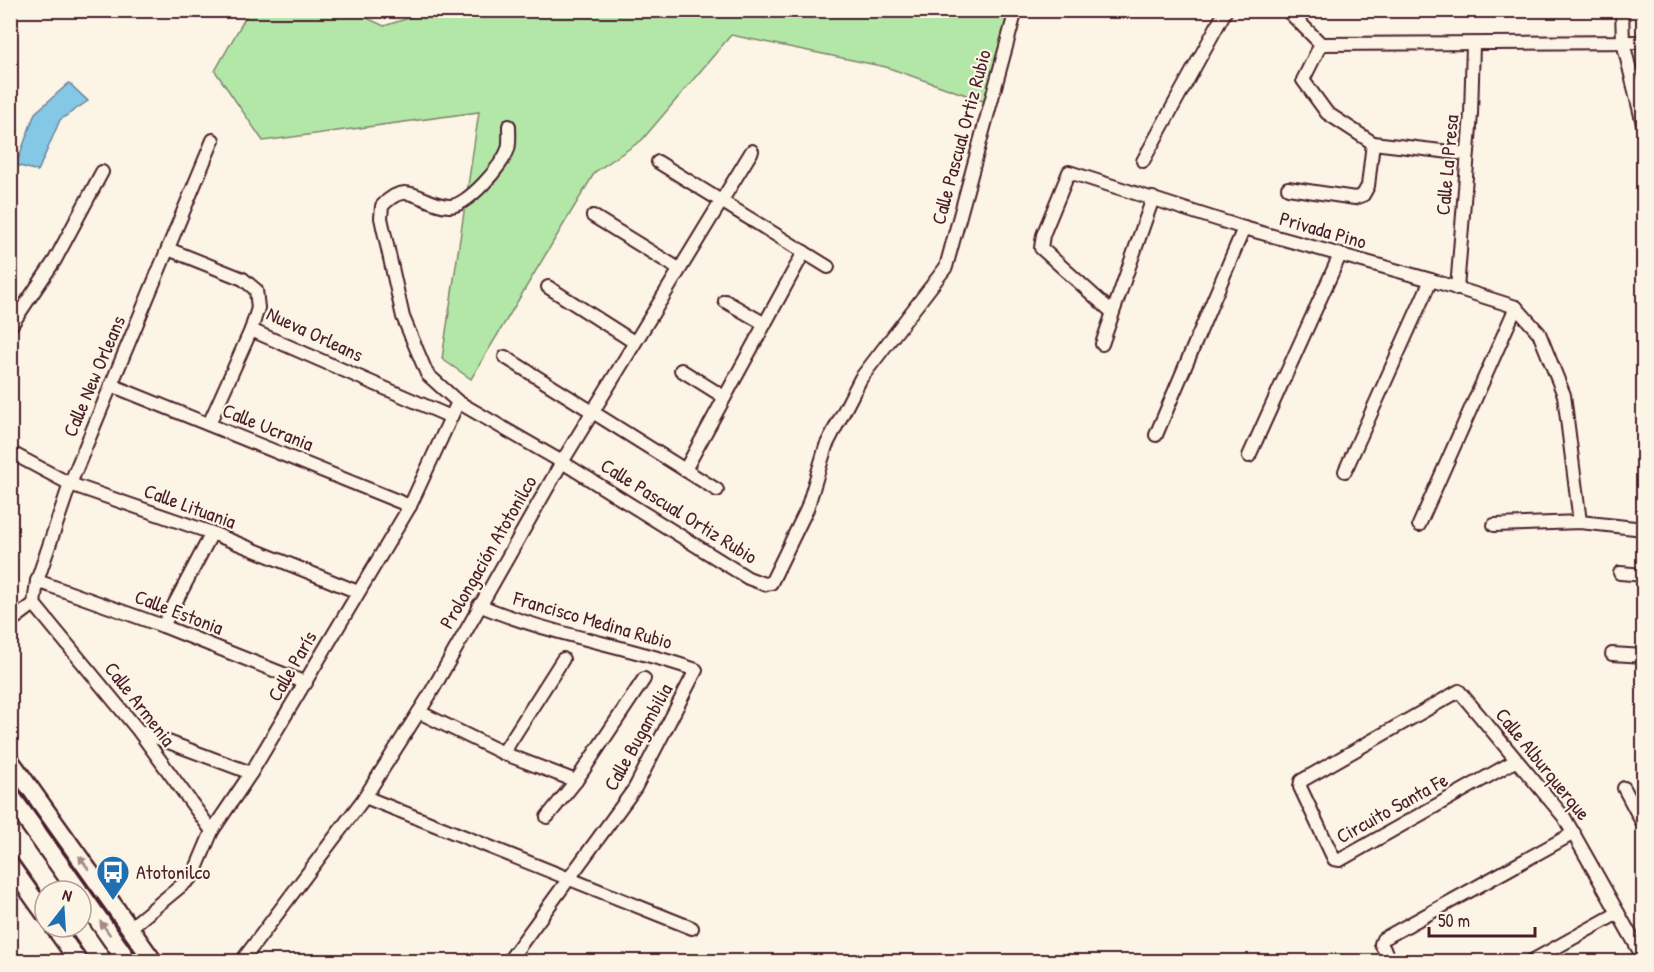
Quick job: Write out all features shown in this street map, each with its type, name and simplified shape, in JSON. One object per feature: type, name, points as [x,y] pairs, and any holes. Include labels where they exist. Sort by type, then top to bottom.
[{"type":"main road","points":[[10,760],[154,962]]},
{"type":"main road","points":[[10,796],[69,879]]},
{"type":"main road","points":[[10,831],[44,879]]},
{"type":"main road","points":[[10,865],[33,897]]},
{"type":"main road","points":[[93,912],[128,962]]},
{"type":"main road","points":[[63,939],[79,962]]},
{"type":"main road","points":[[87,939],[103,962]]},
{"type":"street","name":"Calle Pascual Ortiz Rubio","points":[[509,126],[508,148],[493,176],[460,204],[450,206],[406,192],[391,195],[382,206],[381,218],[403,317],[427,374],[458,402],[562,462],[748,578],[764,584],[771,583],[807,509],[826,446],[861,378],[945,267],[1017,10]]},
{"type":"street","points":[[1143,161],[1226,10]]},
{"type":"street","points":[[1287,10],[1321,44],[1473,45],[1644,42]]},
{"type":"street","points":[[1622,10],[1623,42],[1644,128]]},
{"type":"street","points":[[1321,44],[1310,62],[1304,80],[1327,114],[1373,143],[1467,154]]},
{"type":"street","name":"Calle La Presa","points":[[1457,289],[1473,45]]},
{"type":"street","name":"Calle New Orleans","points":[[33,604],[37,581],[70,484],[213,140]]},
{"type":"street","points":[[1288,188],[1355,198],[1363,195],[1368,186],[1373,143]]},
{"type":"street","name":"Prolongación Atotonilco","points":[[242,962],[365,797],[419,712],[562,462],[752,151]]},
{"type":"street","points":[[658,162],[723,200],[828,267]]},
{"type":"street","points":[[10,327],[55,260],[102,172]]},
{"type":"street","name":"Privada Pino","points":[[1112,312],[1041,248],[1043,235],[1069,172],[1244,228],[1431,280],[1515,307]]},
{"type":"street","points":[[1101,344],[1153,198]]},
{"type":"street","points":[[593,216],[679,269]]},
{"type":"street","points":[[1156,435],[1244,228]]},
{"type":"street","name":"Nueva Orleans","points":[[168,249],[243,279],[256,290],[258,308],[251,330],[451,417]]},
{"type":"street","points":[[686,470],[804,252]]},
{"type":"street","points":[[1249,456],[1340,255]]},
{"type":"street","points":[[1345,471],[1431,280]]},
{"type":"street","points":[[548,287],[634,342]]},
{"type":"street","points":[[725,301],[765,324]]},
{"type":"street","points":[[1419,525],[1515,307],[1539,333],[1564,395],[1581,522]]},
{"type":"street","points":[[209,424],[251,330]]},
{"type":"street","points":[[505,357],[717,490]]},
{"type":"street","points":[[681,370],[724,397]]},
{"type":"street","name":"Calle Ucrania","points":[[111,385],[410,506]]},
{"type":"street","name":"Calle París","points":[[131,927],[193,876],[212,831],[306,684],[410,506],[458,402]]},
{"type":"street","name":"Calle Lituania","points":[[10,452],[70,484],[212,533],[358,592]]},
{"type":"street","points":[[1494,525],[1581,522],[1644,529]]},
{"type":"street","points":[[163,626],[212,533]]},
{"type":"street","points":[[1620,573],[1644,575]]},
{"type":"street","name":"Calle Estonia","points":[[37,581],[163,626],[306,684]]},
{"type":"street","points":[[10,622],[33,604]]},
{"type":"street","name":"Calle Armenia","points":[[33,604],[138,730],[212,831]]},
{"type":"street","name":"Francisco Medina Rubio","points":[[479,605],[518,622],[647,653],[696,670]]},
{"type":"street","points":[[1612,654],[1644,656]]},
{"type":"street","points":[[503,753],[563,659]]},
{"type":"street","name":"Calle Bugambilia","points":[[508,962],[635,788],[696,670]]},
{"type":"street","points":[[547,817],[576,781],[644,679]]},
{"type":"street","name":"Circuito Santa Fe","points":[[1460,691],[1301,781],[1300,787],[1334,859],[1340,861],[1515,761]]},
{"type":"street","name":"Calle Alburquerque","points":[[1460,691],[1515,761],[1552,801],[1574,833],[1644,959]]},
{"type":"street","points":[[419,712],[503,753],[576,781]]},
{"type":"street","points":[[138,730],[251,773]]},
{"type":"street","points":[[1624,788],[1644,826]]},
{"type":"street","points":[[365,797],[692,928]]},
{"type":"street","points":[[1391,962],[1381,944],[1383,939],[1574,833]]},
{"type":"street","points":[[1530,962],[1618,913]]},
{"type":"green space","points":[[434,10],[1022,11],[986,102],[886,67],[731,35],[642,140],[595,172],[471,379],[442,359],[479,112],[263,141],[215,71],[249,11],[352,11],[384,26]]},
{"type":"water","points":[[69,83],[88,101],[60,120],[38,171],[16,165],[35,113]]},
{"type":"place","name":"Atotonilco","points":[[113,901]]}]
